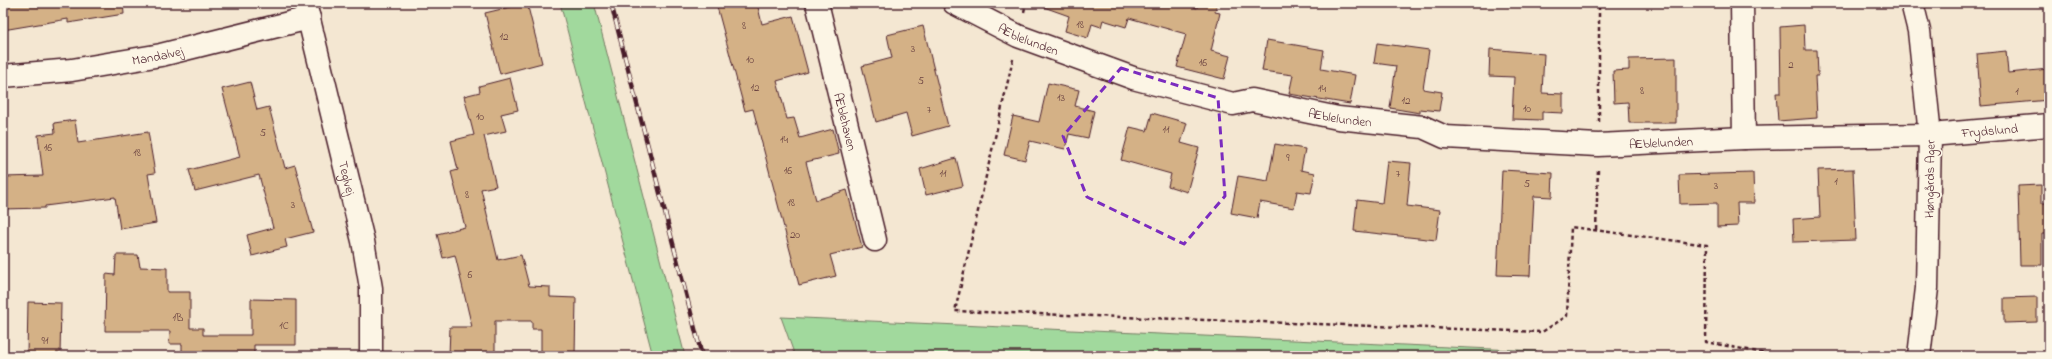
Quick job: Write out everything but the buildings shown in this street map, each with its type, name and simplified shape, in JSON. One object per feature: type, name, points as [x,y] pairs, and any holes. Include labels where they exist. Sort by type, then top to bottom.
[{"type":"street","name":"Æblehaven","points":[[817,3],[875,240]]},
{"type":"street","name":"Æblelunden","points":[[954,3],[1018,36],[1133,78],[1233,104],[1252,100],[1338,118],[1423,127],[1445,137],[1598,145],[1744,138],[1930,135]]},
{"type":"street","points":[[1742,3],[1744,138]]},
{"type":"street","name":"Høngårds Ager","points":[[1912,3],[1919,31],[1930,135],[1927,288],[1919,356]]},
{"type":"street","name":"Mandalvej","points":[[3,76],[72,70],[161,56],[307,10]]},
{"type":"street","name":"Teglvej","points":[[307,10],[363,241],[372,288],[371,356]]},
{"type":"street","name":"Frydslund","points":[[1930,135],[2049,125]]},
{"type":"path","points":[[1026,3],[955,311],[1542,332],[1567,316],[1571,227],[1707,245],[1706,342],[1779,356]]},
{"type":"path","points":[[1596,230],[1599,3]]},
{"type":"highlighted area","points":[[1121,68],[1218,98],[1225,196],[1184,244],[1087,197],[1063,136]]},
{"type":"green space","points":[[560,3],[594,3],[685,356],[653,356]]},
{"type":"green space","points":[[781,317],[1537,351],[1537,356],[795,356]]},
{"type":"railway","points":[[611,3],[702,356]]}]
